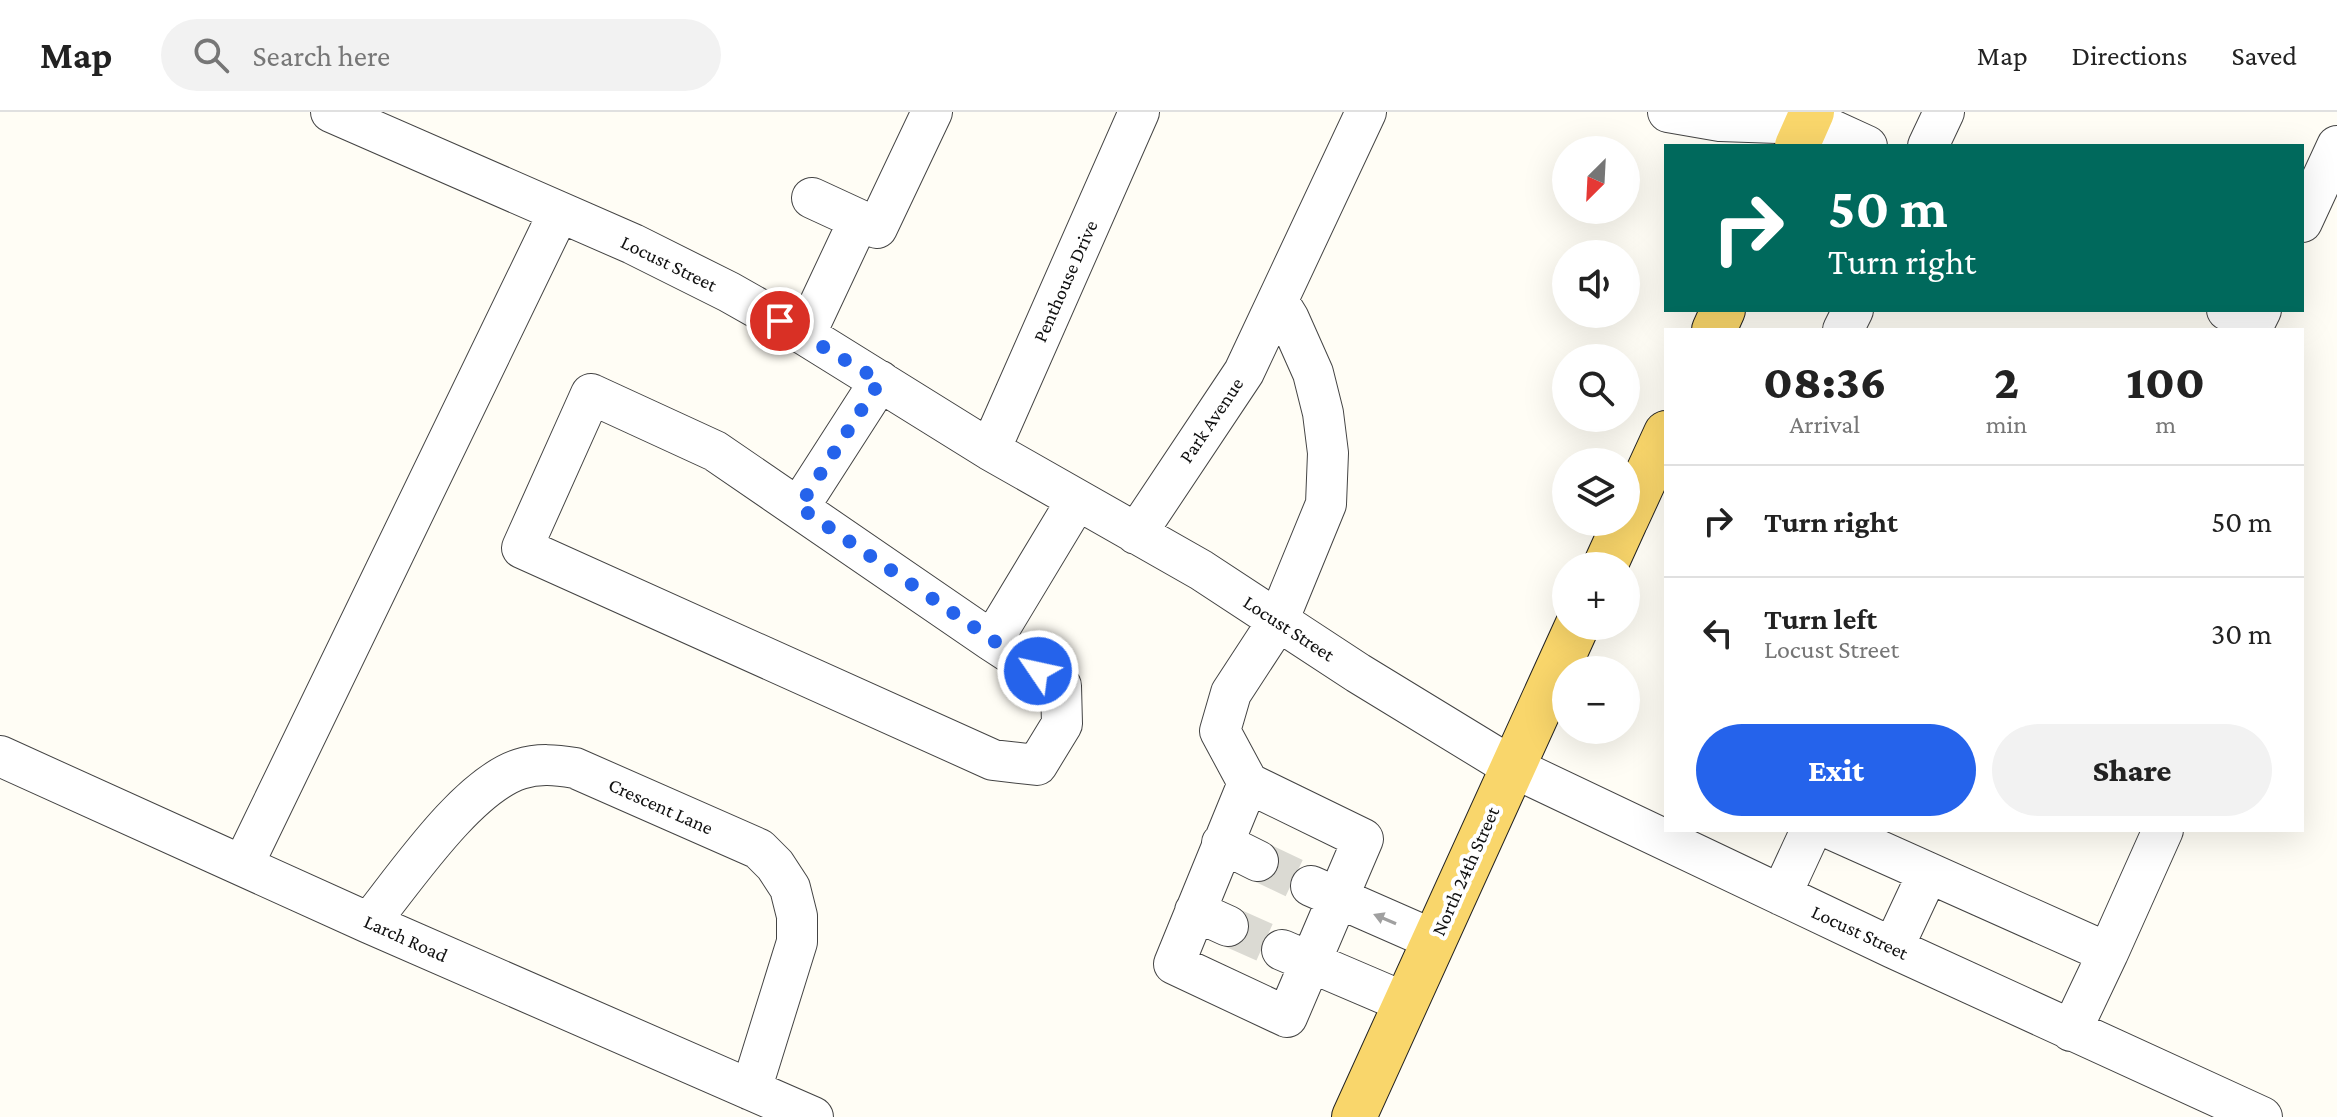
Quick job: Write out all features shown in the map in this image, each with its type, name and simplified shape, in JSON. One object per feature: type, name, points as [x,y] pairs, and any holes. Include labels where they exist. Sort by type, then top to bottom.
[{"type":"main road","points":[[1640,490],[1664,437]]},
{"type":"main road","name":"North 24th Street","points":[[1354,1117],[1571,640]]},
{"type":"street","name":"Locust Street","points":[[331,112],[647,251],[729,292],[805,335],[990,450],[1201,570],[1512,767],[1893,948],[2262,1117]]},
{"type":"street","points":[[812,198],[877,228],[932,112]]},
{"type":"street","name":"Penthouse Drive","points":[[990,450],[1139,112]]},
{"type":"street","name":"Park Avenue","points":[[1136,534],[1244,372],[1366,112]]},
{"type":"street","points":[[1668,112],[1720,121],[1806,126],[1861,144]]},
{"type":"street","points":[[1929,144],[1944,112]]},
{"type":"street","points":[[2304,218],[2337,146]]},
{"type":"street","points":[[243,865],[559,212]]},
{"type":"street","points":[[805,335],[859,220]]},
{"type":"street","points":[[1248,783],[1222,843],[1212,918],[1174,964],[1287,1017],[1297,956],[1324,892],[1363,839],[1248,783],[1220,731],[1231,693],[1278,621],[1326,504],[1328,453],[1323,413],[1313,373],[1278,301]]},
{"type":"street","points":[[2232,312],[2255,322],[2260,312]]},
{"type":"street","points":[[799,507],[880,381]]},
{"type":"street","points":[[591,394],[715,451],[992,641],[1061,686],[1062,724],[1037,765],[993,760],[522,548],[591,394]]},
{"type":"street","points":[[992,641],[1077,500]]},
{"type":"street","name":"Larch Road","points":[[0,756],[369,923],[813,1117]]},
{"type":"street","name":"Crescent Lane","points":[[369,923],[456,816],[494,782],[519,769],[546,764],[575,768],[759,849],[775,865],[790,888],[797,916],[797,942],[751,1090]]},
{"type":"street","points":[[1781,895],[1810,832]]},
{"type":"street","points":[[1837,832],[2108,953]]},
{"type":"street","points":[[2071,1031],[2162,832]]},
{"type":"street","points":[[1222,843],[1258,861]]},
{"type":"street","points":[[1893,948],[1928,873]]},
{"type":"street","points":[[1324,892],[1434,940]]},
{"type":"street","points":[[1297,956],[1406,1003]]},
{"type":"tunnel","points":[[1258,861],[1311,886]]},
{"type":"tunnel","points":[[1228,926],[1282,950]]},
{"type":"route","points":[[780,321],[880,381],[799,507],[1038,671]]}]
